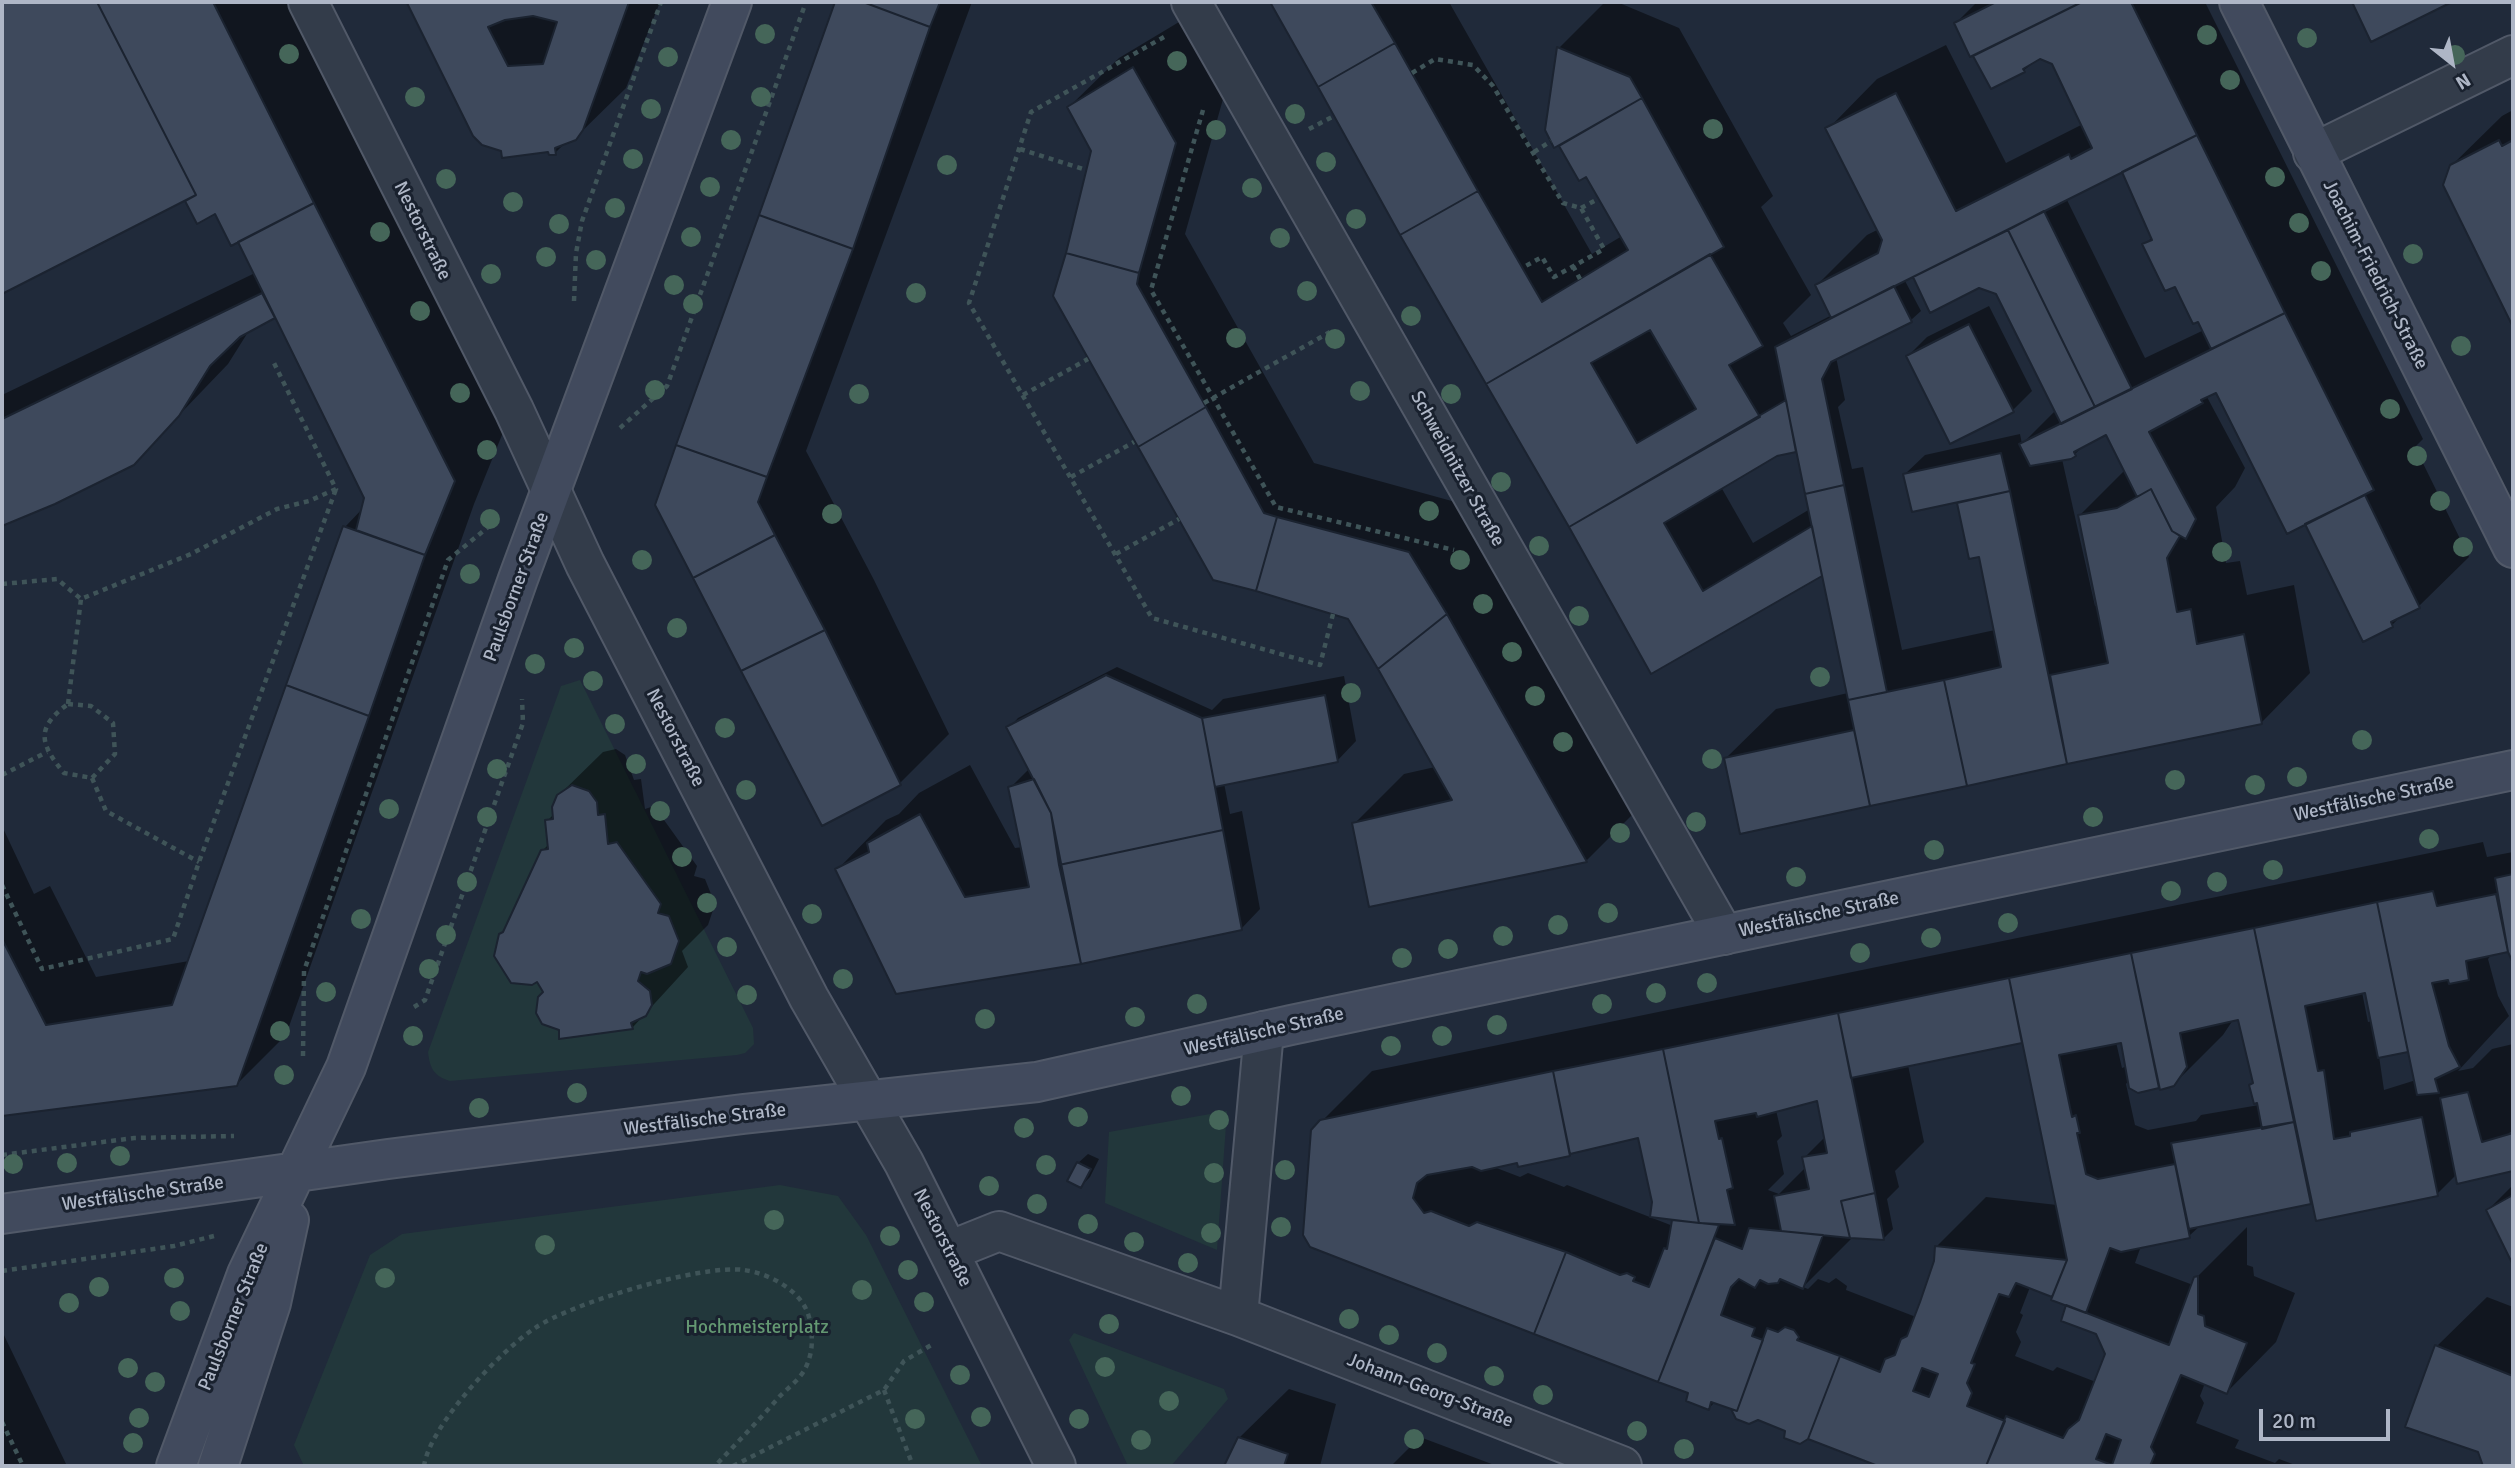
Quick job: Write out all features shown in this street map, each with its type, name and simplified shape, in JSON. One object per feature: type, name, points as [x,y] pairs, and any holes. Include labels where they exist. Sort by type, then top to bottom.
[{"type":"street","name":"Nestorstraße","points":[[308,2],[514,410],[551,492],[809,998],[869,1102],[948,1251],[1056,1466]]},
{"type":"street","name":"Paulsborner Straße","points":[[176,1466],[247,1274],[346,1067],[551,492],[732,2]]},
{"type":"street","name":"Joachim-Friedrich-Straße","points":[[2239,2],[2513,548]]},
{"type":"street","name":"Schweidnitzer Straße","points":[[1195,9],[1724,935]]},
{"type":"street","points":[[2313,153],[2513,55]]},
{"type":"street","name":"Westfälische Straße","points":[[2,1214],[298,1171],[743,1114],[1037,1082],[1265,1031],[2513,770]]},
{"type":"street","points":[[1238,1316],[1265,1031]]},
{"type":"street","name":"Paulsborner Straße","points":[[218,1466],[271,1303],[298,1171]]},
{"type":"street","name":"Johann-Georg-Straße","points":[[948,1251],[999,1231],[1238,1316],[1622,1466]]},
{"type":"path","points":[[571,310],[582,221],[661,2]]},
{"type":"path","points":[[610,438],[667,386],[806,2]]},
{"type":"path","points":[[1195,9],[1031,112],[969,303],[1152,618],[1320,665],[1333,614]]},
{"type":"path","points":[[1219,51],[1152,290],[1276,507],[1510,563]]},
{"type":"path","points":[[1412,73],[1435,59],[1473,65],[1493,86],[1563,203],[1581,208],[1598,199]]},
{"type":"path","points":[[1534,152],[1551,141]]},
{"type":"path","points":[[1020,149],[1086,170]]},
{"type":"path","points":[[1522,268],[1542,257],[1553,277],[1604,248],[1581,208]]},
{"type":"path","points":[[1573,266],[1580,279]]},
{"type":"path","points":[[1204,403],[1290,355]]},
{"type":"path","points":[[2,885],[42,969],[173,939],[336,489],[272,359]]},
{"type":"path","points":[[1023,395],[1088,359]]},
{"type":"path","points":[[1071,477],[1134,442]]},
{"type":"path","points":[[81,599],[191,554],[277,509],[309,501],[336,489]]},
{"type":"path","points":[[303,1059],[304,971],[448,560],[496,519]]},
{"type":"path","points":[[1116,554],[1179,519]]},
{"type":"path","points":[[2,584],[57,579],[81,599]]},
{"type":"path","points":[[68,704],[81,599]]},
{"type":"path","points":[[408,1011],[425,1000],[523,723],[522,690]]},
{"type":"path","points":[[68,704],[91,706],[113,723],[115,754],[92,778],[64,773],[47,752],[44,734],[52,716],[68,704]]},
{"type":"path","points":[[2,775],[47,752]]},
{"type":"path","points":[[92,778],[106,811],[199,862]]},
{"type":"path","points":[[2,1155],[134,1138],[218,1135]]},
{"type":"path","points":[[2,1270],[174,1246]]},
{"type":"path","points":[[424,1466],[426,1449],[448,1415],[498,1361],[535,1328],[581,1307],[635,1288],[689,1275],[744,1270],[783,1283],[808,1310],[814,1343],[805,1370],[715,1466]]},
{"type":"path","points":[[733,1466],[884,1390],[904,1361],[933,1344]]},
{"type":"path","points":[[884,1390],[913,1466]]},
{"type":"path","points":[[2,1422],[23,1466]]},
{"type":"green space","points":[[580,680],[753,1028],[754,1044],[745,1053],[737,1055],[450,1081],[434,1071],[428,1052],[561,686]]},
{"type":"green space","points":[[1227,1111],[1217,1250],[1105,1203],[1109,1132]]},
{"type":"green space","name":"Hochmeisterplatz","points":[[780,1185],[838,1196],[866,1235],[982,1466],[304,1466],[294,1445],[370,1255],[402,1234]]},
{"type":"green space","points":[[1074,1333],[1224,1389],[1228,1399],[1171,1466],[1128,1466],[1069,1340]]},
{"type":"building","points":[[2,2],[97,2],[196,195],[2,294]]},
{"type":"building","points":[[97,2],[213,2],[314,203],[231,246],[215,214],[197,224],[185,201],[196,195]]},
{"type":"building","points":[[629,2],[583,130],[576,140],[555,148],[556,155],[549,155],[548,152],[502,158],[501,151],[482,145],[473,136],[407,3]],"holes":[[[533,16],[557,22],[543,64],[508,66],[488,27],[505,20]]]},
{"type":"building","points":[[835,2],[863,2],[930,27],[853,249],[759,215]]},
{"type":"building","points":[[863,2],[940,2],[930,27]]},
{"type":"building","points":[[1270,2],[1371,2],[1395,43],[1318,87]]},
{"type":"building","points":[[1996,2],[2082,2],[1970,57],[1954,23]]},
{"type":"building","points":[[2082,2],[2131,2],[2197,135],[1831,318],[1815,285],[1878,253],[1882,240],[1825,128],[1896,93],[1956,211],[2069,154],[2071,159],[2092,148],[2052,64],[2040,59],[2023,69],[2025,72],[1991,89],[1973,56]]},
{"type":"building","points":[[2352,2],[2452,2],[2371,42]]},
{"type":"building","points":[[1395,43],[1478,191],[1400,235],[1318,87]]},
{"type":"building","points":[[1557,47],[1630,77],[1642,98],[1554,148],[1545,130]]},
{"type":"building","points":[[1133,67],[1176,143],[1139,273],[1066,253],[1091,151],[1067,107]]},
{"type":"building","points":[[1642,98],[1724,247],[1486,384],[1400,235],[1478,191],[1542,302],[1628,250],[1586,177],[1579,181],[1559,146]]},
{"type":"building","points":[[2197,135],[2285,313],[2211,349],[2198,322],[2193,324],[2175,287],[2165,291],[2142,244],[2152,240],[2122,172]]},
{"type":"building","points":[[2499,140],[2502,146],[2513,140],[2513,327],[2443,185],[2450,165]]},
{"type":"building","points":[[314,203],[455,481],[425,555],[356,530],[364,498],[238,242]]},
{"type":"building","points":[[2044,211],[2132,389],[2095,407],[2008,230]]},
{"type":"building","points":[[759,215],[853,249],[767,477],[676,445]]},
{"type":"building","points":[[2008,230],[2095,407],[2061,424],[1996,294],[1979,288],[1930,313],[1913,277]]},
{"type":"building","points":[[1066,253],[1139,273],[1137,284],[1206,407],[1138,447],[1053,296]]},
{"type":"building","points":[[1710,254],[1763,346],[1729,365],[1760,417],[1569,527],[1486,384]],"holes":[[[1650,330],[1696,409],[1637,443],[1591,363]]]},
{"type":"building","points":[[1894,286],[1912,322],[1831,362],[1822,379],[1844,485],[1805,494],[1775,347]]},
{"type":"building","points":[[262,293],[275,318],[240,337],[210,366],[179,416],[134,465],[55,504],[2,526],[2,419]]},
{"type":"building","points":[[2285,313],[2374,490],[2287,534],[2216,393],[2201,400],[2203,403],[2149,432],[2196,519],[2186,539],[2172,531],[2151,489],[2137,497],[2106,435],[2074,452],[2076,456],[2071,459],[2030,466],[2019,444]]},
{"type":"building","points":[[1969,324],[2014,412],[1950,444],[1906,356]]},
{"type":"building","points":[[1786,400],[1796,452],[1777,456],[1664,523],[1703,591],[1812,526],[1822,576],[1651,674],[1569,527]]},
{"type":"building","points":[[1206,407],[1264,513],[1277,517],[1256,591],[1213,580],[1138,447]]},
{"type":"building","points":[[676,445],[767,477],[758,502],[775,535],[693,578],[655,505]]},
{"type":"building","points":[[2001,453],[2010,491],[1912,512],[1903,474]]},
{"type":"building","points":[[1844,485],[1887,692],[1848,700],[1805,494]]},
{"type":"building","points":[[2151,489],[2172,531],[2180,536],[2167,558],[2177,612],[2191,609],[2197,644],[2244,634],[2262,724],[2067,764],[2050,675],[2108,663],[2078,515],[2117,508]]},
{"type":"building","points":[[2010,491],[2067,764],[1967,786],[1944,680],[2001,667],[1979,557],[1969,559],[1957,503]]},
{"type":"building","points":[[2365,495],[2420,608],[2391,622],[2393,627],[2363,642],[2305,524]]},
{"type":"building","points":[[1277,517],[1409,552],[1447,614],[1378,669],[1348,619],[1256,591]]},
{"type":"building","points":[[343,526],[425,555],[369,716],[286,685]]},
{"type":"building","points":[[775,535],[825,630],[741,671],[693,578]]},
{"type":"building","points":[[1447,614],[1587,862],[1369,907],[1352,823],[1452,800],[1378,669]]},
{"type":"building","points":[[825,630],[901,785],[822,826],[741,671]]},
{"type":"building","points":[[1106,675],[1202,718],[1223,830],[1059,865],[1051,813],[1006,727]]},
{"type":"building","points":[[1944,680],[1967,786],[1870,806],[1848,700]]},
{"type":"building","points":[[286,685],[369,716],[237,1086],[2,1116],[2,939],[46,1025],[172,1005]]},
{"type":"building","points":[[1325,695],[1338,762],[1215,787],[1202,718]]},
{"type":"building","points":[[1854,730],[1870,806],[1740,834],[1724,758]]},
{"type":"building","points":[[1034,779],[1051,813],[1081,964],[896,994],[835,869],[869,852],[867,843],[920,814],[965,897],[1029,887],[1008,787]]},
{"type":"building","points":[[572,785],[589,791],[597,802],[598,815],[605,814],[608,844],[617,842],[661,904],[658,913],[669,916],[679,941],[671,964],[647,974],[641,972],[638,981],[650,991],[652,1005],[646,1016],[631,1023],[633,1029],[559,1039],[559,1030],[542,1024],[536,1013],[538,997],[543,992],[537,982],[532,985],[511,983],[494,956],[499,934],[503,932],[541,850],[548,849],[545,820],[553,819],[552,807],[557,795]]},
{"type":"building","points":[[1223,830],[1242,930],[1081,964],[1059,865]]},
{"type":"building","points":[[2513,874],[2513,963],[2508,952],[2495,878]]},
{"type":"building","points":[[2433,891],[2437,906],[2496,894],[2508,952],[2466,961],[2469,980],[2449,984],[2448,980],[2432,983],[2449,1046],[2460,1067],[2435,1079],[2439,1093],[2417,1095],[2377,902]]},
{"type":"building","points":[[2377,902],[2408,1052],[2378,1058],[2365,993],[2305,1006],[2318,1071],[2324,1070],[2334,1139],[2350,1136],[2350,1132],[2422,1117],[2438,1196],[2316,1221],[2254,928]]},
{"type":"building","points":[[2254,928],[2294,1122],[2262,1129],[2257,1103],[2254,1104],[2249,1085],[2253,1083],[2238,1020],[2180,1033],[2187,1067],[2174,1086],[2160,1090],[2131,953]]},
{"type":"building","points":[[2131,953],[2159,1088],[2138,1093],[2129,1088],[2121,1043],[2059,1055],[2072,1117],[2076,1115],[2086,1174],[2098,1179],[2175,1164],[2190,1238],[2121,1252],[2110,1248],[2086,1313],[2051,1300],[2067,1260],[2009,978]]},
{"type":"building","points":[[2009,978],[2022,1043],[1851,1078],[1838,1013]]},
{"type":"building","points":[[1838,1013],[1875,1193],[1841,1201],[1850,1238],[1781,1231],[1774,1196],[1809,1189],[1802,1157],[1827,1153],[1817,1101],[1757,1117],[1756,1113],[1715,1121],[1719,1139],[1722,1138],[1733,1188],[1727,1190],[1735,1225],[1699,1223],[1663,1049]]},
{"type":"building","points":[[1663,1049],[1699,1223],[1650,1217],[1652,1202],[1638,1138],[1570,1154],[1553,1071]]},
{"type":"building","points":[[1553,1071],[1570,1156],[1518,1167],[1517,1163],[1481,1171],[1472,1167],[1427,1175],[1417,1183],[1413,1198],[1424,1213],[1431,1211],[1469,1226],[1477,1222],[1566,1252],[1534,1334],[1310,1247],[1303,1235],[1311,1130],[1320,1120]]},
{"type":"building","points":[[2468,1092],[2482,1142],[2513,1133],[2513,1171],[2457,1184],[2440,1098]]},
{"type":"building","points":[[2294,1122],[2311,1204],[2189,1229],[2171,1143]]},
{"type":"building","points":[[1077,1162],[1091,1169],[1081,1188],[1067,1181]]},
{"type":"building","points":[[1875,1193],[1884,1240],[1850,1238],[1841,1201]]},
{"type":"building","points":[[2513,1195],[2513,1265],[2486,1210]]},
{"type":"building","points":[[1672,1220],[1719,1225],[1658,1382],[1534,1334],[1566,1252],[1620,1275],[1627,1273],[1635,1277],[1633,1281],[1649,1287],[1664,1248],[1667,1249]]},
{"type":"building","points":[[1749,1228],[1823,1235],[1803,1289],[1780,1279],[1778,1283],[1768,1284],[1760,1280],[1755,1288],[1739,1279],[1731,1287],[1721,1315],[1755,1328],[1752,1336],[1763,1340],[1737,1411],[1711,1402],[1709,1410],[1686,1401],[1688,1393],[1658,1382],[1715,1238],[1742,1249]]},
{"type":"building","points":[[1935,1246],[2067,1260],[2052,1297],[2016,1283],[2009,1297],[1999,1294],[1971,1363],[1975,1364],[1967,1383],[1972,1393],[1967,1406],[2005,1421],[1986,1466],[1878,1466],[1808,1439],[1840,1356],[1880,1372],[1885,1359],[1895,1355],[1901,1339],[1907,1336],[1934,1261]],"holes":[[[1922,1368],[1938,1374],[1929,1397],[1913,1391]]]},
{"type":"building","points":[[2198,1276],[2198,1314],[2204,1316],[2205,1326],[2247,1343],[2227,1394],[2181,1375],[2151,1447],[2155,1454],[2150,1466],[1986,1466],[2006,1416],[2063,1438],[2068,1429],[2079,1420],[2105,1354],[2096,1334],[2061,1321],[2066,1305],[2169,1345],[2194,1277]],"holes":[[[2106,1434],[2121,1440],[2112,1465],[2096,1459]]]},
{"type":"building","points":[[1785,1327],[1794,1330],[1799,1337],[1797,1340],[1840,1356],[1808,1439],[1800,1444],[1784,1438],[1785,1431],[1758,1420],[1749,1424],[1736,1419],[1731,1409],[1737,1411],[1767,1328],[1778,1332]]},
{"type":"building","points":[[2435,1345],[2513,1376],[2513,1466],[2483,1466],[2478,1452],[2405,1427]]},
{"type":"building","points":[[1238,1437],[1288,1454],[1284,1466],[1224,1466]]}]
